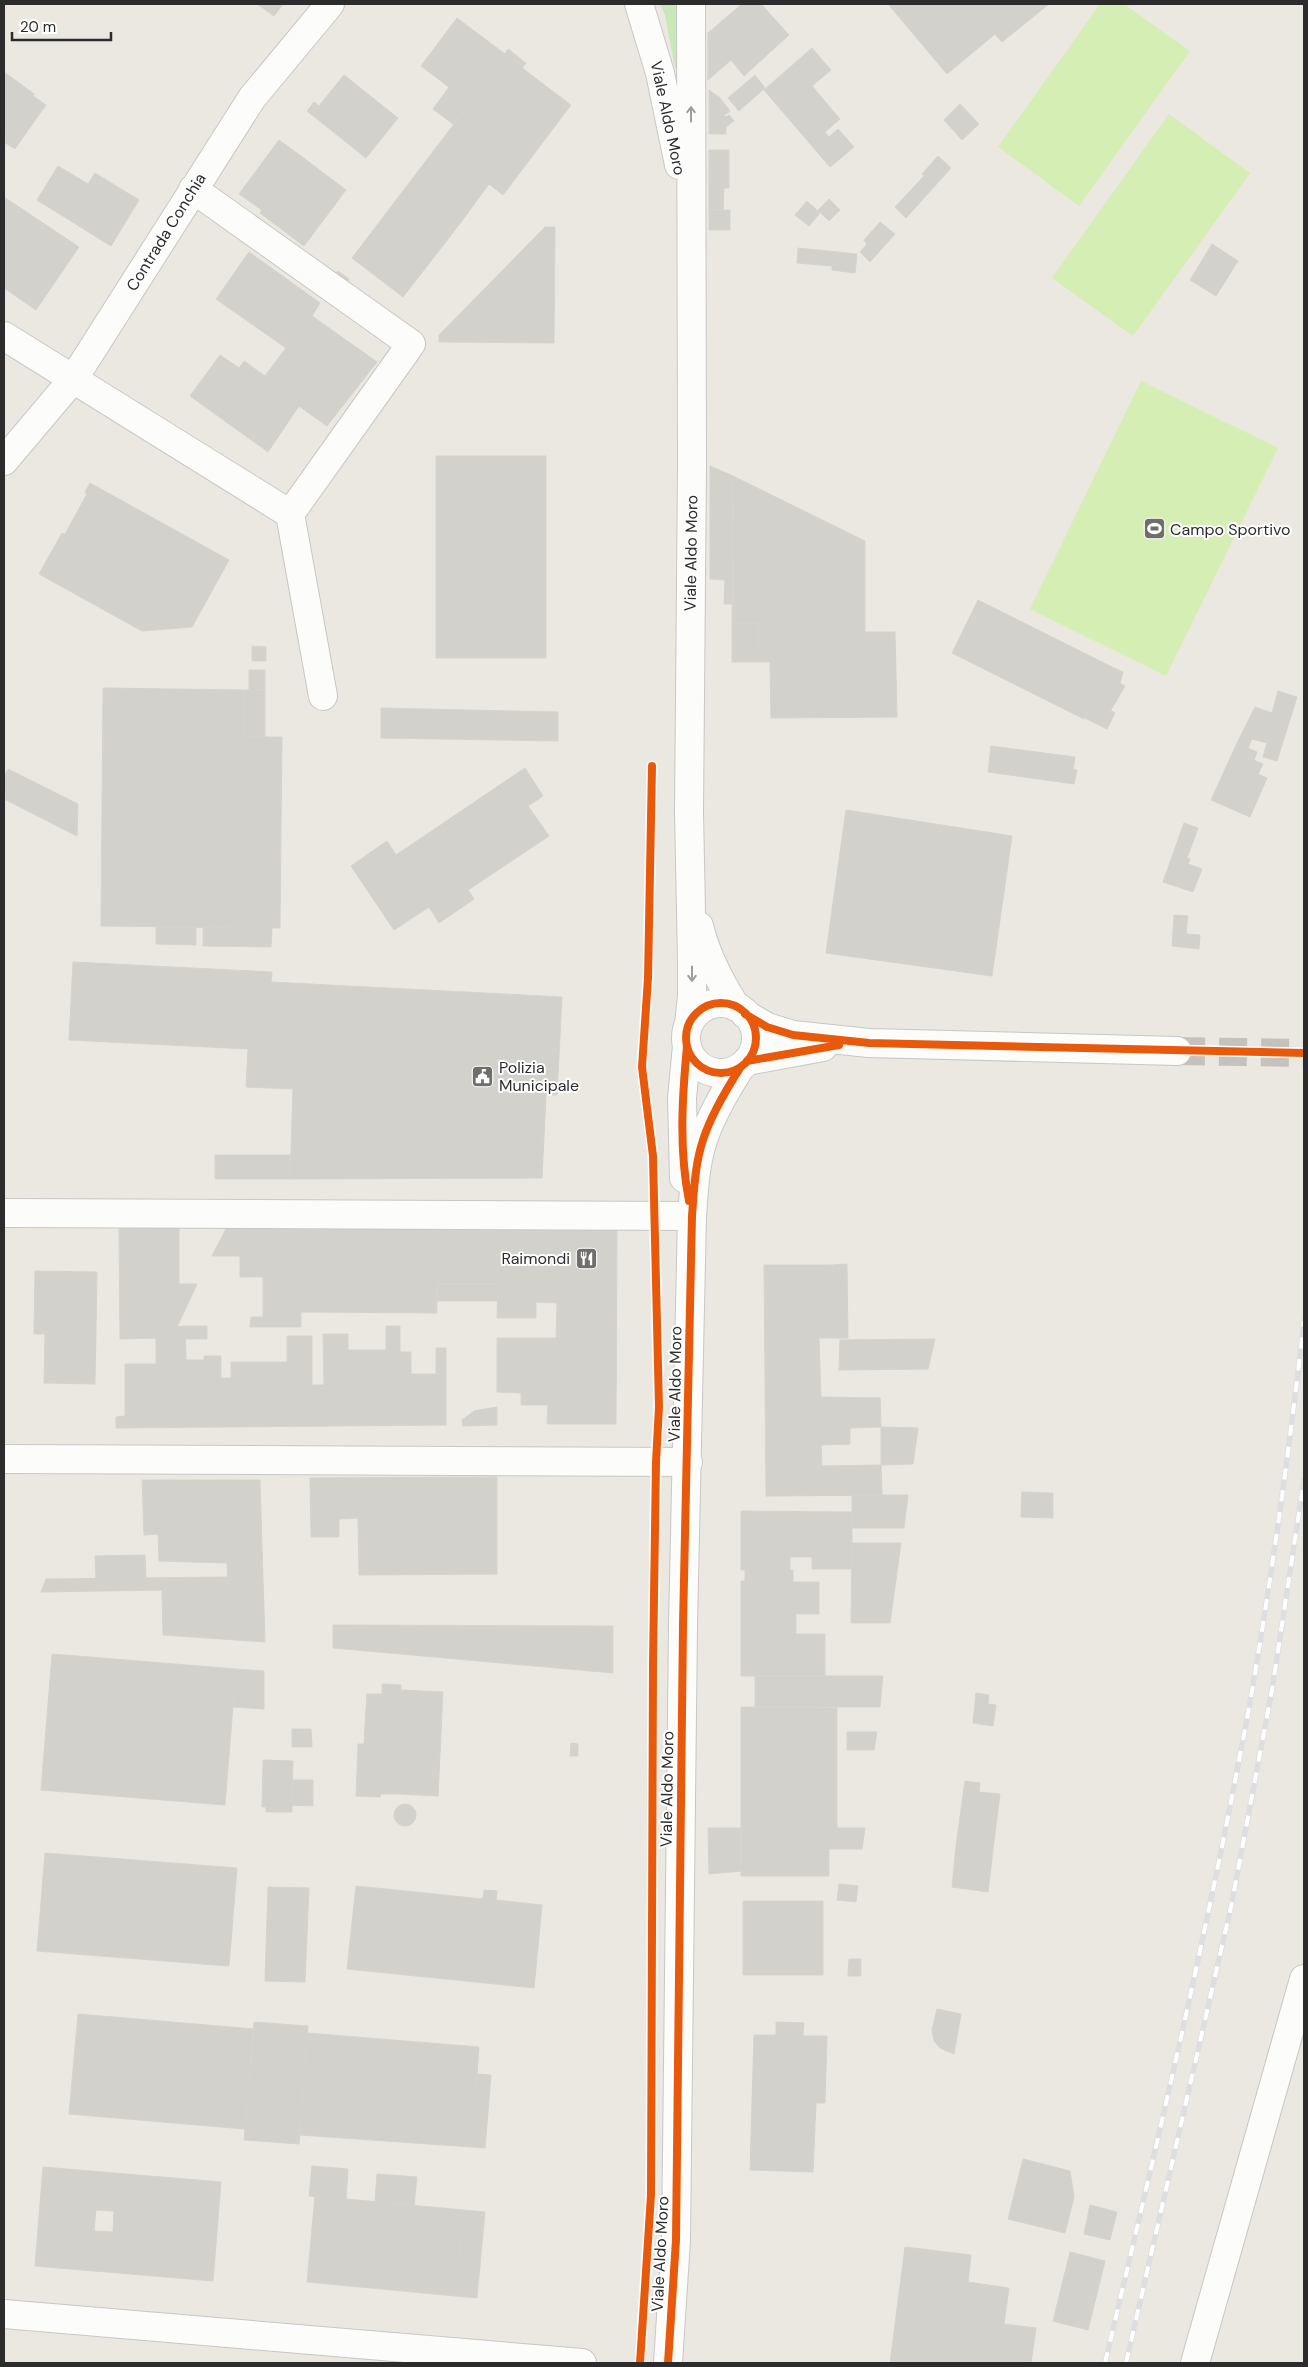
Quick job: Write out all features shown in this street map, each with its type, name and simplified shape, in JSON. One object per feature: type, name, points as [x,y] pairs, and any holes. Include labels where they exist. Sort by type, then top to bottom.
[{"type":"street","name":"Contrada Conchia","points":[[4,461],[74,378],[252,98],[330,4]]},
{"type":"street","name":"Viale Aldo Moro","points":[[639,4],[660,73],[679,160],[690,233]]},
{"type":"street","name":"Viale Aldo Moro","points":[[691,4],[692,466],[688,812],[692,996],[682,1098],[684,1175],[692,1216]]},
{"type":"street","points":[[193,189],[411,344],[290,514],[322,696]]},
{"type":"street","points":[[4,336],[290,514]]},
{"type":"street","name":"Viale Aldo Moro","points":[[690,872],[702,941],[723,986],[741,1011]]},
{"type":"street","points":[[869,1043],[805,1049],[743,1065],[721,1074],[709,1072],[699,1066],[691,1057],[688,1035],[695,1014],[705,1007],[726,1004],[767,1027],[793,1034],[869,1043],[1177,1051]]},
{"type":"street","points":[[741,1011],[752,1022],[755,1038],[752,1053],[743,1065]]},
{"type":"street","name":"Viale Aldo Moro","points":[[668,2363],[676,2240],[683,1625],[692,1216],[695,1180],[703,1139],[726,1091],[743,1065]]},
{"type":"street","points":[[4,1213],[692,1216]]},
{"type":"street","points":[[4,1459],[688,1462]]},
{"type":"street","points":[[1195,2363],[1304,1980]]},
{"type":"street","points":[[4,2314],[582,2363]]},
{"type":"green space","points":[[660,4],[679,4],[680,70],[675,68],[665,15]]},
{"type":"green space","points":[[1100,4],[1124,4],[1190,51],[1079,206],[998,147]]},
{"type":"green space","points":[[1169,114],[1250,173],[1133,336],[1052,278]]},
{"type":"green space","name":"Campo Sportivo","points":[[1141,381],[1278,448],[1166,676],[1030,609]]},
{"type":"building","points":[[257,4],[283,4],[274,16]]},
{"type":"building","points":[[742,4],[761,4],[789,35],[744,76],[731,60],[708,80],[708,33]]},
{"type":"building","points":[[888,4],[1049,4],[1002,42],[995,34],[947,74]]},
{"type":"building","points":[[457,18],[505,54],[508,49],[526,63],[522,68],[571,105],[503,195],[489,184],[464,218],[459,215],[447,231],[452,234],[403,297],[352,258],[470,103],[421,66]]},
{"type":"building","points":[[812,48],[831,70],[812,86],[833,111],[818,124],[829,137],[838,129],[854,147],[830,167],[764,90]]},
{"type":"building","points":[[4,72],[46,105],[24,136],[11,127],[4,138]]},
{"type":"building","points":[[344,75],[398,118],[366,158],[307,111],[314,102],[319,106]]},
{"type":"building","points":[[755,75],[765,88],[739,111],[728,98]]},
{"type":"building","points":[[449,87],[470,103],[453,124],[433,109]]},
{"type":"building","points":[[709,90],[720,98],[730,111],[724,115],[726,117],[729,115],[734,121],[726,127],[726,134],[709,134]]},
{"type":"building","points":[[960,104],[979,124],[962,140],[944,120]]},
{"type":"building","points":[[833,111],[840,119],[825,132],[818,124]]},
{"type":"building","points":[[11,127],[24,136],[15,149],[4,142],[4,138]]},
{"type":"building","points":[[279,140],[293,150],[273,177],[259,167]]},
{"type":"building","points":[[293,150],[346,190],[304,246],[260,213],[262,210],[239,194],[259,167],[273,177]]},
{"type":"building","points":[[709,150],[729,150],[729,188],[724,188],[723,210],[709,210]]},
{"type":"building","points":[[938,156],[951,168],[906,218],[895,207],[924,176],[922,174]]},
{"type":"building","points":[[58,166],[88,184],[95,173],[139,200],[111,246],[37,200]]},
{"type":"building","points":[[4,197],[79,247],[36,310],[4,288]]},
{"type":"building","points":[[829,199],[840,210],[829,221],[818,210]]},
{"type":"building","points":[[807,201],[820,213],[809,226],[795,215]]},
{"type":"building","points":[[709,210],[730,210],[730,230],[709,230]]},
{"type":"building","points":[[459,215],[464,218],[452,234],[447,231]]},
{"type":"building","points":[[880,222],[895,234],[870,262],[860,252],[867,244],[864,240]]},
{"type":"building","points":[[545,227],[555,227],[554,343],[439,342],[439,335]]},
{"type":"building","points":[[1212,244],[1238,261],[1216,296],[1190,280]]},
{"type":"building","points":[[798,248],[857,254],[855,273],[832,270],[832,266],[797,263]]},
{"type":"building","points":[[249,252],[320,303],[312,316],[377,362],[327,426],[299,406],[268,452],[190,396],[220,355],[239,368],[244,361],[265,376],[286,348],[216,299]]},
{"type":"building","points":[[338,271],[349,279],[342,288],[331,280]]},
{"type":"building","points":[[436,456],[546,456],[546,658],[436,658]]},
{"type":"building","points":[[710,466],[733,476],[733,604],[724,604],[725,580],[710,579]]},
{"type":"building","points":[[733,476],[865,541],[865,632],[895,632],[897,717],[771,718],[770,662],[732,662],[732,648],[758,648],[758,623],[732,623]]},
{"type":"building","points":[[90,483],[229,560],[192,627],[142,631],[39,574],[62,533],[65,534],[87,494],[85,492]]},
{"type":"building","points":[[978,600],[1110,666],[1084,719],[952,653]]},
{"type":"building","points":[[732,623],[758,623],[758,648],[732,648]]},
{"type":"building","points":[[252,646],[266,647],[266,661],[252,661]]},
{"type":"building","points":[[1110,666],[1123,672],[1120,683],[1125,686],[1111,710],[1093,701]]},
{"type":"building","points":[[249,670],[265,670],[265,690],[249,690]]},
{"type":"building","points":[[103,688],[244,690],[244,737],[282,737],[280,928],[101,926]]},
{"type":"building","points":[[244,690],[265,690],[265,737],[244,737]]},
{"type":"building","points":[[1278,691],[1297,697],[1277,761],[1263,757],[1267,743],[1252,739],[1248,748],[1237,743],[1255,707],[1272,713]]},
{"type":"building","points":[[1093,701],[1115,713],[1107,729],[1085,718]]},
{"type":"building","points":[[381,708],[558,712],[558,741],[381,738]]},
{"type":"building","points":[[1237,743],[1257,752],[1254,760],[1263,764],[1258,774],[1267,778],[1250,817],[1211,800]]},
{"type":"building","points":[[991,746],[1075,757],[1073,769],[1077,770],[1074,784],[988,772]]},
{"type":"building","points":[[525,768],[543,796],[528,806],[549,836],[468,890],[474,899],[439,923],[429,907],[394,930],[351,866],[387,841],[396,855]]},
{"type":"building","points":[[8,769],[78,804],[77,836],[4,799],[4,777]]},
{"type":"building","points":[[846,810],[1012,836],[992,976],[826,953]]},
{"type":"building","points":[[1184,823],[1198,828],[1187,858],[1190,859],[1188,864],[1202,869],[1193,892],[1163,882]]},
{"type":"building","points":[[1174,915],[1188,916],[1186,934],[1200,935],[1199,949],[1172,946]]},
{"type":"building","points":[[156,927],[196,927],[196,945],[156,944]]},
{"type":"building","points":[[203,927],[272,928],[271,947],[203,946]]},
{"type":"building","points":[[73,962],[272,972],[271,982],[562,997],[557,1095],[546,1095],[542,1178],[290,1179],[293,1089],[246,1087],[248,1049],[69,1040]]},
{"type":"building","points":[[215,1155],[290,1155],[290,1179],[215,1179]]},
{"type":"building","points":[[227,1227],[617,1229],[616,1424],[547,1424],[548,1405],[521,1405],[521,1393],[497,1392],[497,1338],[556,1338],[557,1303],[536,1302],[536,1318],[497,1318],[498,1284],[437,1284],[437,1313],[301,1312],[301,1327],[250,1327],[251,1317],[263,1317],[263,1277],[240,1277],[240,1256],[212,1256]]},
{"type":"building","points":[[119,1228],[179,1228],[179,1284],[197,1284],[177,1327],[185,1326],[186,1360],[204,1360],[204,1356],[221,1356],[221,1378],[231,1378],[231,1362],[287,1362],[287,1336],[312,1336],[312,1385],[324,1385],[323,1334],[348,1334],[348,1350],[386,1350],[386,1326],[400,1326],[400,1352],[411,1352],[411,1374],[446,1374],[446,1425],[116,1428],[116,1417],[125,1416],[125,1364],[156,1364],[156,1338],[120,1339]]},
{"type":"building","points":[[847,1264],[848,1338],[832,1338],[832,1265]]},
{"type":"building","points":[[764,1265],[832,1265],[832,1338],[819,1338],[821,1397],[880,1398],[881,1427],[850,1428],[850,1444],[821,1445],[822,1466],[881,1465],[882,1495],[766,1496]]},
{"type":"building","points":[[35,1271],[97,1272],[95,1384],[44,1383],[45,1334],[34,1334]]},
{"type":"building","points":[[437,1284],[498,1284],[497,1301],[437,1301]]},
{"type":"building","points":[[185,1326],[207,1326],[207,1339],[185,1339]]},
{"type":"building","points":[[935,1339],[928,1369],[839,1370],[840,1340]]},
{"type":"building","points":[[436,1348],[446,1348],[446,1374],[436,1374]]},
{"type":"building","points":[[497,1407],[497,1425],[463,1426],[462,1420],[474,1411]]},
{"type":"building","points":[[881,1427],[918,1428],[913,1464],[881,1465]]},
{"type":"building","points":[[497,1477],[497,1574],[359,1575],[358,1518],[339,1519],[339,1537],[311,1537],[310,1478]]},
{"type":"building","points":[[142,1480],[260,1480],[265,1642],[163,1635],[162,1590],[228,1589],[227,1563],[159,1561],[158,1534],[144,1535]]},
{"type":"building","points":[[1022,1492],[1053,1493],[1053,1518],[1021,1517]]},
{"type":"building","points":[[852,1495],[908,1495],[904,1528],[852,1528]]},
{"type":"building","points":[[741,1511],[852,1512],[852,1569],[812,1569],[812,1557],[790,1557],[790,1570],[793,1570],[793,1582],[819,1582],[819,1614],[796,1614],[796,1634],[825,1634],[825,1676],[741,1676],[741,1581],[745,1581],[745,1570],[741,1570]]},
{"type":"building","points":[[852,1543],[901,1543],[890,1623],[851,1623]]},
{"type":"building","points":[[145,1555],[146,1578],[96,1579],[95,1556]]},
{"type":"building","points":[[227,1577],[228,1589],[41,1592],[46,1579]]},
{"type":"building","points":[[333,1625],[613,1626],[613,1673],[333,1648]]},
{"type":"building","points":[[52,1654],[236,1669],[225,1805],[41,1790]]},
{"type":"building","points":[[236,1669],[264,1671],[264,1709],[233,1707]]},
{"type":"building","points":[[755,1676],[883,1676],[880,1707],[755,1707]]},
{"type":"building","points":[[382,1684],[401,1685],[401,1690],[443,1692],[438,1796],[381,1794],[380,1797],[356,1796],[358,1744],[364,1744],[367,1694],[382,1694]]},
{"type":"building","points":[[976,1693],[989,1695],[988,1704],[996,1705],[993,1726],[973,1723]]},
{"type":"building","points":[[741,1707],[837,1708],[837,1828],[865,1828],[862,1849],[829,1849],[829,1876],[741,1876]]},
{"type":"building","points":[[292,1729],[311,1729],[312,1747],[292,1747]]},
{"type":"building","points":[[847,1732],[877,1732],[874,1750],[847,1750]]},
{"type":"building","points":[[571,1743],[578,1744],[578,1756],[570,1756]]},
{"type":"building","points":[[263,1760],[293,1761],[292,1812],[266,1812],[266,1807],[262,1807]]},
{"type":"building","points":[[293,1780],[313,1780],[313,1806],[292,1805]]},
{"type":"building","points":[[965,1781],[980,1783],[979,1792],[1000,1794],[993,1850],[956,1846]]},
{"type":"building","points":[[405,1804],[413,1807],[416,1815],[413,1823],[405,1826],[397,1823],[394,1815],[397,1807]]},
{"type":"building","points":[[708,1828],[741,1828],[741,1871],[709,1874]]},
{"type":"building","points":[[956,1846],[993,1850],[988,1892],[952,1887]]},
{"type":"building","points":[[45,1853],[237,1868],[229,1966],[37,1951]]},
{"type":"building","points":[[839,1884],[858,1886],[856,1902],[837,1900]]},
{"type":"building","points":[[356,1886],[483,1899],[484,1890],[497,1891],[496,1900],[542,1905],[534,1988],[347,1969]]},
{"type":"building","points":[[268,1887],[309,1888],[305,1982],[265,1981]]},
{"type":"building","points":[[743,1901],[823,1901],[823,1975],[743,1975]]},
{"type":"building","points":[[849,1959],[861,1959],[861,1976],[848,1976]]},
{"type":"building","points":[[937,2009],[961,2014],[954,2054],[940,2048],[934,2041],[932,2030]]},
{"type":"building","points":[[78,2014],[254,2029],[245,2129],[69,2114]]},
{"type":"building","points":[[254,2022],[308,2026],[299,2144],[244,2140]]},
{"type":"building","points":[[776,2022],[804,2023],[803,2036],[827,2036],[825,2103],[816,2103],[813,2172],[750,2170],[754,2035],[776,2035]]},
{"type":"building","points":[[307,2033],[479,2047],[472,2147],[300,2135]]},
{"type":"building","points":[[477,2074],[491,2075],[485,2148],[472,2147]]},
{"type":"building","points":[[1023,2159],[1070,2171],[1074,2197],[1065,2233],[1008,2219]]},
{"type":"building","points":[[312,2166],[348,2169],[346,2199],[309,2196]]},
{"type":"building","points":[[43,2167],[221,2182],[213,2281],[35,2266]],"holes":[[[96,2210],[114,2211],[113,2232],[94,2231]]]},
{"type":"building","points":[[377,2174],[417,2177],[414,2206],[375,2202]]},
{"type":"building","points":[[315,2196],[463,2210],[455,2296],[307,2282]]},
{"type":"building","points":[[1090,2205],[1117,2212],[1110,2240],[1084,2234]]},
{"type":"building","points":[[463,2210],[485,2212],[477,2298],[455,2296]]},
{"type":"building","points":[[905,2247],[971,2255],[968,2282],[1009,2288],[1004,2324],[1036,2328],[1031,2363],[890,2363]]},
{"type":"building","points":[[1070,2252],[1105,2261],[1088,2330],[1053,2321]]},
{"type":"tunnel","points":[[1177,1051],[1304,1053]]},
{"type":"railway","points":[[1105,2363],[1183,2028],[1236,1776],[1252,1691],[1274,1552],[1304,1321]]},
{"type":"railway","points":[[1126,2363],[1231,1907],[1272,1690],[1304,1480]]},
{"type":"cycle path","points":[[640,2363],[651,2195],[653,1665],[656,1462],[659,1407],[653,1156],[642,1067],[648,978],[652,766]]},
{"type":"cycle path","points":[[721,1003],[734,1006],[746,1013],[753,1025],[756,1038],[753,1051],[746,1063],[734,1070],[721,1073],[708,1070],[696,1063],[689,1051],[686,1038],[689,1025],[696,1013],[708,1006],[721,1003]]},
{"type":"cycle path","points":[[745,1014],[767,1027],[793,1035],[869,1043],[1304,1053]]},
{"type":"cycle path","points":[[747,1061],[839,1045]]},
{"type":"cycle path","points":[[687,1047],[682,1124],[684,1163],[689,1201]]},
{"type":"cycle path","points":[[668,2363],[676,2240],[683,1625],[692,1216],[700,1149],[715,1112],[740,1068]]},
{"type":"place","name":"Campo Sportivo","points":[[1154,529]]},
{"type":"place","name":"Polizia Municipale","points":[[483,1076]]},
{"type":"place","name":"Raimondi","points":[[586,1258]]}]
